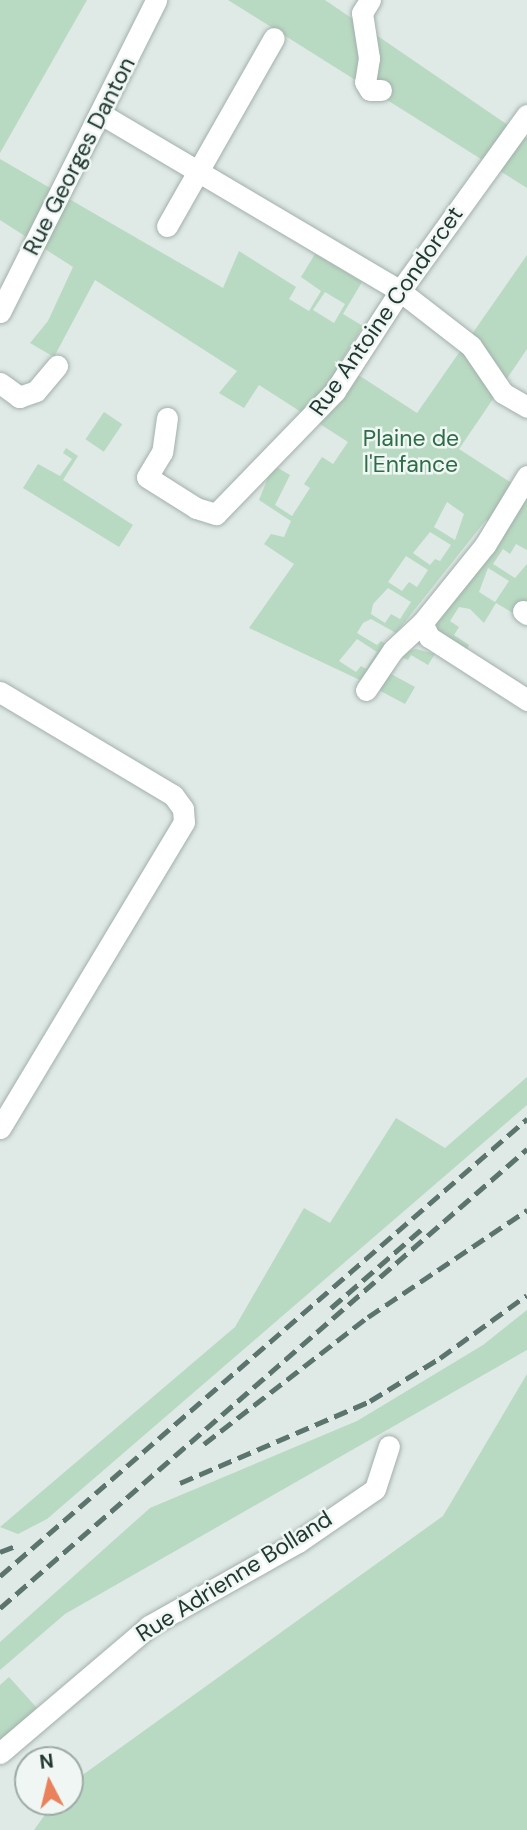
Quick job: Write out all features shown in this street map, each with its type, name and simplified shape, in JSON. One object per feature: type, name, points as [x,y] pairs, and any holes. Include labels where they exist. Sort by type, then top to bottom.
[{"type":"street","name":"Rue Georges Danton","points":[[0,312],[102,114],[156,0]]},
{"type":"street","points":[[370,0],[362,13],[369,58],[365,82],[370,90],[381,90]]},
{"type":"street","points":[[167,226],[197,169],[274,38]]},
{"type":"street","points":[[102,114],[400,291],[471,346],[503,393],[527,407]]},
{"type":"street","name":"Rue Antoine Condorcet","points":[[167,418],[162,452],[147,477],[196,508],[216,514],[335,391],[400,291],[527,115]]},
{"type":"street","points":[[0,383],[19,397],[36,391],[57,366]]},
{"type":"street","points":[[366,690],[393,650],[422,623],[485,545],[527,475]]},
{"type":"street","points":[[422,623],[429,637],[527,700]]},
{"type":"street","points":[[0,692],[173,795],[183,809],[184,822],[0,1128]]},
{"type":"street","name":"Rue Adrienne Bolland","points":[[0,1753],[149,1626],[298,1542],[375,1489],[389,1446]]},
{"type":"green space","points":[[0,0],[87,0],[0,153]]},
{"type":"green space","points":[[228,0],[325,0],[527,138],[527,188]]},
{"type":"green space","name":"Plaine de l'Enfance","points":[[0,159],[223,288],[239,251],[296,287],[289,299],[309,311],[321,291],[301,277],[315,254],[362,282],[343,314],[363,326],[340,363],[417,413],[527,255],[527,349],[459,449],[527,493],[527,550],[516,544],[510,554],[503,549],[493,564],[515,578],[527,564],[527,611],[518,616],[496,603],[484,623],[470,609],[459,607],[450,621],[459,627],[454,635],[469,645],[466,651],[437,630],[436,618],[500,529],[486,520],[396,633],[371,619],[363,623],[357,633],[377,645],[381,641],[386,644],[362,681],[249,628],[294,564],[264,544],[271,534],[284,537],[291,521],[259,500],[273,465],[290,475],[275,505],[292,516],[310,488],[304,484],[322,457],[333,464],[348,442],[259,385],[244,408],[219,393],[237,371],[95,280],[54,357],[30,343],[48,321],[73,267],[0,220]],"holes":[[[325,292],[345,304],[334,323],[313,310]],[[447,502],[464,514],[455,540],[434,527]],[[430,532],[451,545],[440,561],[435,559],[430,565],[413,553]],[[406,556],[428,570],[417,587],[409,582],[402,591],[388,582]],[[488,568],[509,581],[495,602],[479,592]],[[388,588],[411,602],[400,619],[391,614],[385,623],[371,614],[373,604]],[[357,639],[377,652],[366,669],[361,666],[356,672],[339,661]]]},
{"type":"green space","points":[[104,412],[122,424],[104,452],[86,439]]},
{"type":"green space","points":[[66,448],[78,456],[63,480],[133,525],[119,547],[23,488],[38,464],[60,476],[72,459],[63,453]]},
{"type":"green space","points":[[416,649],[435,654],[428,665],[411,655],[408,660],[401,657],[391,674],[415,687],[405,704],[373,687],[404,652]]},
{"type":"green space","points":[[527,1077],[527,1105],[47,1519],[18,1534],[0,1527],[235,1327],[304,1208],[330,1223],[396,1118],[445,1148]]},
{"type":"green space","points":[[527,1310],[527,1350],[65,1614],[0,1670],[0,1642],[150,1508],[357,1421],[483,1345]]},
{"type":"green space","points":[[527,1374],[527,1830],[34,1830],[44,1816],[84,1816],[84,1774],[443,1516]]},
{"type":"green space","points":[[9,1677],[37,1708],[0,1741],[0,1685]]},
{"type":"railway","points":[[0,1576],[527,1119]]},
{"type":"railway","points":[[0,1608],[527,1149]]},
{"type":"railway","points":[[204,1444],[368,1317],[527,1210]]},
{"type":"railway","points":[[331,1308],[423,1228]]},
{"type":"railway","points":[[180,1483],[370,1401],[440,1358],[527,1295]]},
{"type":"railway","points":[[0,1552],[18,1545]]}]
